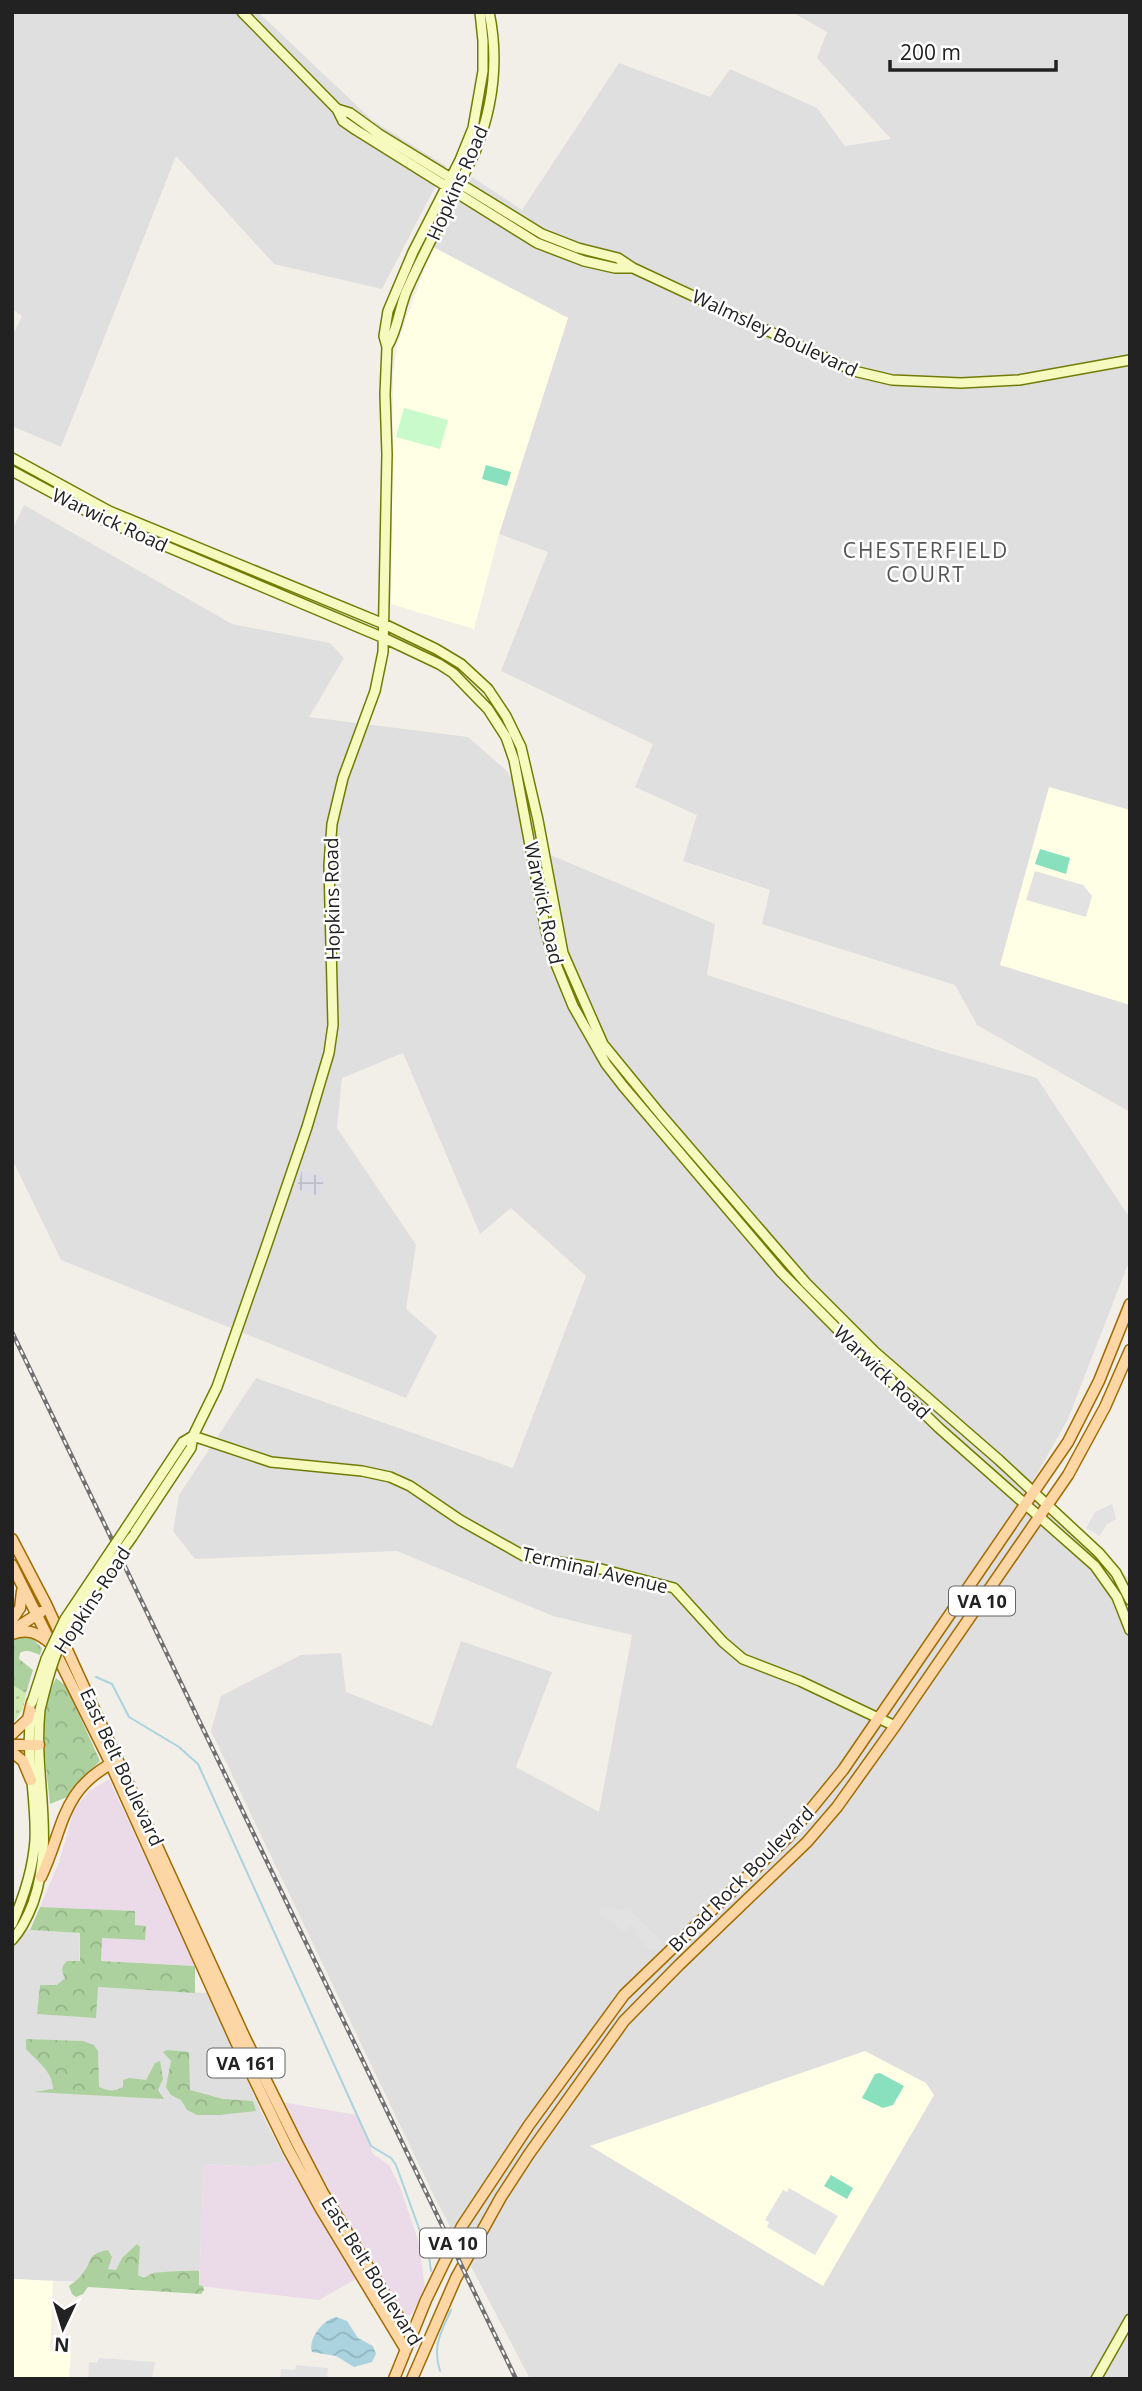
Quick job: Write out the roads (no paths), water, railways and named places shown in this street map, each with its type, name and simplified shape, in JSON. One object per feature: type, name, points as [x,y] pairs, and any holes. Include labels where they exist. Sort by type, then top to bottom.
[{"type":"main road","name":"Walmsley Boulevard","points":[[242,12],[337,109],[343,121],[356,130],[537,243],[563,254],[615,268],[633,268]]},
{"type":"main road","name":"Hopkins Road","points":[[387,346],[393,337],[406,292],[450,190],[451,178],[469,139],[479,100],[484,51],[480,12]]},
{"type":"main road","name":"Hopkins Road","points":[[12,1924],[27,1886],[33,1857],[31,1780],[34,1745],[47,1679],[60,1644],[82,1607],[191,1448],[193,1436],[217,1387],[307,1127],[329,1053],[333,1025],[329,865],[332,824],[344,776],[375,691],[384,638],[387,346],[384,336],[388,311],[397,288],[450,190],[460,183],[479,142],[490,103],[494,63],[489,12]]},
{"type":"main road","name":"Walmsley Boulevard","points":[[337,109],[350,113],[542,234],[579,248],[618,258],[633,268],[854,372],[917,383],[961,383],[1019,380],[1130,360]]},
{"type":"main road","points":[[397,288],[406,292]]},
{"type":"main road","name":"Warwick Road","points":[[12,458],[109,511],[384,624],[461,664],[488,689],[506,716],[521,747],[563,953],[597,1031],[618,1065],[806,1283],[875,1352],[1035,1493],[1108,1562],[1130,1600]]},
{"type":"main road","name":"Warwick Road","points":[[12,471],[101,519],[384,638],[453,673],[488,709],[506,737],[522,794],[553,957],[573,1006],[606,1064],[781,1272],[939,1428],[1095,1566],[1117,1597],[1130,1630]]},
{"type":"main road","name":"Broad Rock Boulevard","points":[[394,2379],[462,2226],[529,2125],[605,2019],[644,1974],[788,1837],[832,1785],[1068,1442],[1087,1406],[1130,1304]]},
{"type":"main road","name":"Broad Rock Boulevard","points":[[412,2379],[456,2278],[506,2188],[624,2021],[807,1842],[837,1807],[895,1727],[1080,1455],[1130,1350]]},
{"type":"main road","name":"Hopkins Road","points":[[12,1940],[20,1932],[41,1877],[45,1827],[34,1745],[32,1702],[46,1659],[65,1619],[183,1442],[193,1436]]},
{"type":"main road","name":"Terminal Avenue","points":[[193,1436],[271,1462],[362,1471],[390,1477],[410,1486],[460,1520],[524,1556],[601,1569],[674,1588],[723,1642],[743,1659],[800,1681],[895,1727]]},
{"type":"main road","name":"East Belt Boulevard","points":[[12,1539],[47,1606],[236,2042],[288,2148],[321,2211],[406,2350],[424,2350]]},
{"type":"main road","name":"East Belt Boulevard","points":[[12,1565],[115,1762],[245,2038],[323,2193],[411,2338],[424,2350]]},
{"type":"main road","points":[[12,1622],[22,1601],[21,1583]]},
{"type":"main road","points":[[12,1632],[47,1606]]},
{"type":"main road","points":[[12,1622],[37,1614]]},
{"type":"main road","points":[[12,1632],[33,1632],[53,1646]]},
{"type":"main road","points":[[12,1734],[27,1718],[32,1702]]},
{"type":"main road","points":[[12,1745],[34,1745]]},
{"type":"main road","points":[[12,1752],[23,1761],[31,1780]]},
{"type":"main road","points":[[41,1877],[72,1797],[95,1773],[115,1762]]},
{"type":"main road","points":[[397,2316],[409,2320],[421,2314]]},
{"type":"main road","points":[[1096,2379],[1130,2319]]},
{"type":"water","points":[[336,2317],[347,2321],[358,2338],[373,2346],[376,2354],[372,2362],[354,2367],[336,2356],[312,2352],[312,2341],[318,2330]]},
{"type":"waterway","points":[[96,1677],[112,1684],[129,1717],[179,1747],[198,1764],[371,2146],[391,2158],[396,2165],[429,2256],[431,2271]]},
{"type":"waterway","points":[[440,2371],[437,2347],[451,2310]]},
{"type":"railway","points":[[12,1332],[516,2379]]},
{"type":"district","name":"CHESTERFIELD COURT","points":[[926,562]]}]
